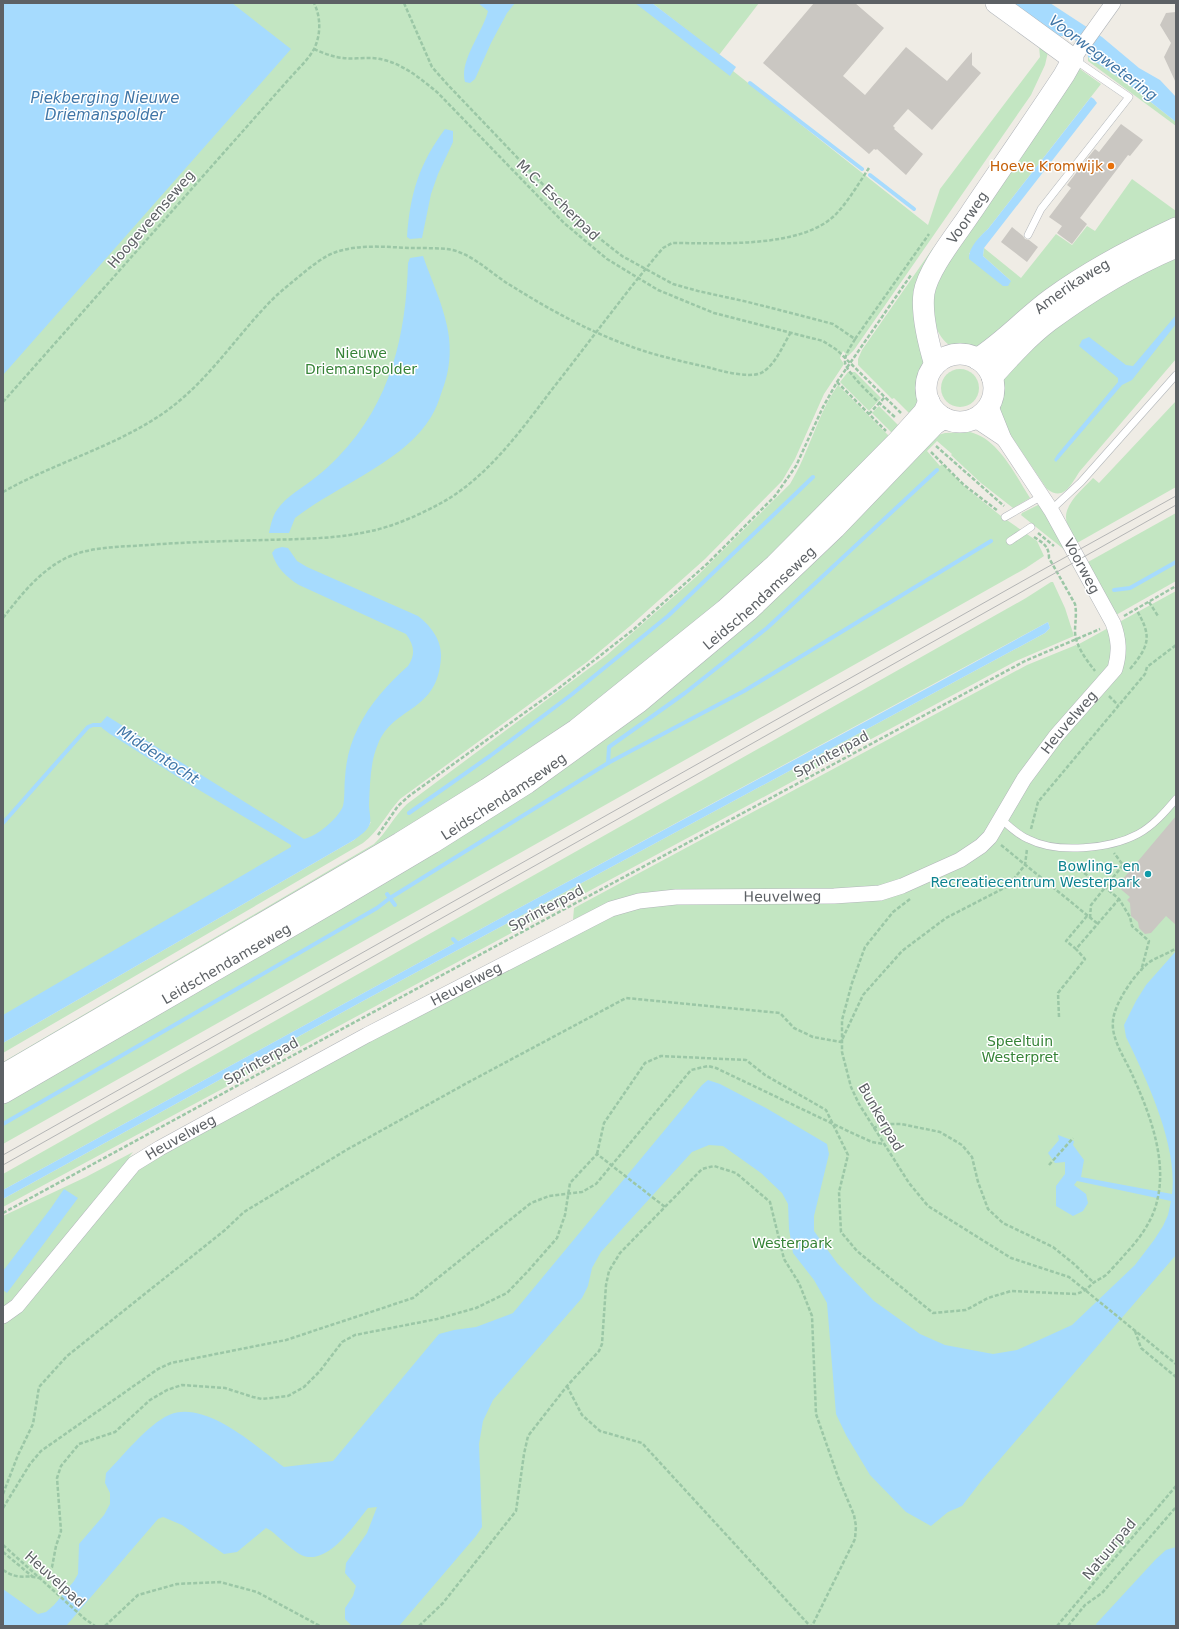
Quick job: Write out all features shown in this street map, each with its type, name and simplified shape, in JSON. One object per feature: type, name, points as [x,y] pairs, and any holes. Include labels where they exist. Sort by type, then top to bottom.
[{"type":"main road","points":[[996,3],[1074,57]]},
{"type":"main road","name":"Voorweg","points":[[944,360],[928,341],[924,309],[924,293],[928,279],[937,263],[1064,75],[1074,57]]},
{"type":"main road","name":"Amerikaweg","points":[[977,359],[989,351],[1051,300],[1086,276],[1135,247],[1176,228]]},
{"type":"main road","name":"Amerikaweg","points":[[992,377],[1013,354],[1049,322],[1096,289],[1151,258],[1176,247]]},
{"type":"main road","points":[[965,355],[977,359],[986,366],[992,377],[994,390],[990,404],[974,419],[959,422],[944,418],[938,414],[929,401],[926,384],[929,374],[944,360],[965,355]]},
{"type":"main road","name":"Leidschendamseweg","points":[[3,1075],[400,843],[487,789],[576,730],[725,610],[775,565],[898,442],[924,412],[929,401]]},
{"type":"main road","name":"Leidschendamseweg","points":[[3,1093],[432,843],[527,782],[639,702],[748,610],[836,528],[935,424],[944,418]]},
{"type":"street","points":[[1074,57],[1113,3]]},
{"type":"street","name":"Voorweg","points":[[990,404],[1004,439],[1051,510],[1108,626]]},
{"type":"street","name":"Voorweg","points":[[974,419],[1004,439]]},
{"type":"street","name":"Heuvelweg","points":[[3,1316],[17,1306],[134,1164],[160,1148],[367,1035],[611,909],[639,901],[676,897],[834,896],[880,893],[902,886],[960,860],[980,846],[1005,823],[1024,779],[1056,736],[1115,668],[1118,658],[1119,638],[1108,626]]},
{"type":"lane","points":[[1028,235],[1041,209],[1129,97],[1074,57]]},
{"type":"lane","points":[[1051,510],[1081,482],[1176,374]]},
{"type":"lane","points":[[1006,517],[1042,496]]},
{"type":"lane","points":[[1010,541],[1031,527]]},
{"type":"lane","points":[[1005,823],[1028,839],[1050,846],[1073,848],[1108,845],[1138,834],[1161,817],[1176,799]]},
{"type":"path","points":[[314,3],[319,17],[320,27],[314,50]]},
{"type":"path","points":[[404,3],[432,67],[574,217],[604,243],[645,269],[673,284],[698,292],[748,302],[833,324],[855,339]]},
{"type":"path","name":"M.C. Escherpad","points":[[314,50],[342,58],[371,58],[400,66],[417,75],[438,93],[569,227],[607,259],[658,290],[714,313],[824,341],[845,358],[904,416]]},
{"type":"path","name":"Hoogeveenseweg","points":[[3,402],[314,50]]},
{"type":"path","points":[[3,618],[34,580],[49,568],[66,558],[87,552],[106,548],[158,544],[308,539],[372,531],[417,515],[444,502],[498,458],[663,248],[672,243],[757,241],[779,239],[805,233],[822,225],[837,213],[870,168]]},
{"type":"path","points":[[899,422],[846,368],[845,358],[855,339],[929,234]]},
{"type":"path","points":[[3,492],[52,467],[116,441],[165,412],[188,395],[202,381],[268,303],[310,268],[334,252],[350,249],[383,247],[448,249],[460,252],[479,263],[501,280],[545,307],[597,332],[643,351],[720,371],[748,375],[756,375],[764,372],[770,366],[791,332]]},
{"type":"path","points":[[374,838],[398,806],[409,796],[559,688],[634,628],[708,563],[774,496],[789,477],[823,408],[837,382],[850,363]]},
{"type":"path","points":[[837,382],[889,433]]},
{"type":"path","points":[[869,414],[885,397]]},
{"type":"path","points":[[930,450],[947,467]]},
{"type":"path","points":[[1061,580],[1074,604],[1076,611],[1076,640],[1084,656],[1096,672],[1093,681],[1118,705]]},
{"type":"path","points":[[1127,673],[1141,656],[1148,640],[1147,631],[1136,609],[1176,586]]},
{"type":"path","points":[[1149,602],[1158,616]]},
{"type":"path","name":"Sprinterpad","points":[[3,1214],[277,1064],[1018,665],[1108,626]]},
{"type":"path","points":[[3,1494],[18,1455],[33,1424],[39,1387],[67,1356],[225,1230],[244,1212],[348,1149],[467,1083],[626,998],[780,1013],[794,1028],[813,1037],[841,1042],[863,995],[902,951],[946,918],[1008,886],[1025,865],[1028,839],[1038,802],[1145,674],[1148,667],[1176,645]]},
{"type":"path","points":[[1005,823],[998,843],[1098,924]]},
{"type":"path","points":[[1059,1017],[1058,993],[1085,959],[1066,941],[1088,917],[1091,905],[1123,865],[1108,845]]},
{"type":"path","points":[[1084,873],[1106,888],[1119,900],[1130,917],[1132,926],[1149,941],[1141,971]]},
{"type":"path","name":"Bunkerpad","points":[[917,895],[893,912],[865,947],[852,983],[842,1020],[841,1042],[846,1071],[851,1087],[873,1128],[908,1182],[928,1206],[1011,1258],[1069,1277],[1135,1330]]},
{"type":"path","points":[[1076,949],[1119,900]]},
{"type":"path","points":[[3,1570],[12,1576],[39,1578],[52,1567],[56,1546],[61,1531],[57,1478],[61,1466],[79,1444],[115,1432],[150,1400],[167,1390],[182,1385],[225,1388],[262,1399],[288,1396],[304,1387],[320,1371],[342,1342],[355,1335],[437,1319],[476,1308],[507,1293],[557,1238],[565,1215],[570,1183],[597,1154],[604,1123],[645,1063],[661,1056],[746,1060],[765,1075],[826,1110],[848,1155],[839,1192],[841,1232],[857,1251],[933,1313],[966,1310],[988,1298],[1011,1291],[1076,1294],[1086,1291],[1094,1283],[1106,1275],[1139,1237],[1148,1224],[1157,1202],[1160,1188],[1158,1157],[1153,1129],[1145,1102],[1115,1037],[1113,1021],[1117,1008],[1124,994],[1141,971],[1148,964],[1176,948]]},
{"type":"path","points":[[3,1508],[30,1464],[41,1451],[158,1369],[171,1363],[286,1340],[413,1298],[532,1203],[549,1196],[582,1192],[596,1184],[691,1070],[708,1066],[716,1068],[833,1122],[872,1142],[884,1144]]},
{"type":"path","points":[[873,1128],[885,1124],[901,1124],[940,1132],[962,1145],[972,1156],[978,1182],[988,1209],[1003,1223],[1053,1247],[1094,1283]]},
{"type":"path","points":[[1050,1165],[1073,1138]]},
{"type":"path","points":[[597,1154],[613,1165],[655,1201],[665,1207]]},
{"type":"path","points":[[419,1626],[443,1603],[516,1511],[528,1436],[566,1386],[599,1351],[602,1344],[606,1285],[609,1271],[620,1253],[702,1169],[714,1166],[736,1173],[770,1202],[784,1259],[800,1283],[812,1316],[816,1414],[838,1477],[854,1515],[856,1526],[855,1539],[811,1626],[642,1443],[600,1431],[582,1415],[566,1386]]},
{"type":"path","points":[[1135,1330],[1176,1364]]},
{"type":"path","points":[[1135,1330],[1141,1348],[1176,1377]]},
{"type":"path","name":"Natuurpad","points":[[1057,1626],[1176,1486]]},
{"type":"path","points":[[1068,1626],[1085,1605],[1102,1593],[1176,1507]]},
{"type":"path","name":"Heuvelpad","points":[[3,1545],[85,1619],[95,1626]]},
{"type":"path","points":[[3,1552],[33,1577]]},
{"type":"path","points":[[105,1626],[138,1595],[177,1584],[220,1582],[257,1592],[320,1626]]},
{"type":"green space","name":"Nieuwe Driemanspolder","points":[[3,3],[647,3],[928,225],[940,189],[1040,57],[1039,46],[1048,52],[1045,65],[1031,95],[854,350],[848,356],[843,351],[840,358],[844,364],[824,394],[795,459],[782,481],[705,559],[587,662],[400,799],[374,833],[363,843],[3,1053],[3,1043],[354,840],[368,827],[371,822],[3,1035]]},
{"type":"green space","points":[[652,3],[759,3],[719,55]]},
{"type":"green space","points":[[1088,57],[1124,81],[1176,122],[1176,126],[1088,61]]},
{"type":"green space","points":[[1080,69],[1101,84],[988,229],[980,237],[969,254],[1011,281],[983,256],[984,248],[1021,278],[1056,234],[1072,245],[1087,226],[1095,231],[1132,179],[1176,211],[1176,222],[975,350],[953,347],[942,338],[938,332],[933,316],[931,301],[932,292],[938,276],[1075,70]]},
{"type":"green space","points":[[933,248],[935,252],[926,365],[921,381],[920,397],[914,418],[894,398],[892,399],[858,365],[858,359],[862,350]]},
{"type":"green space","points":[[1176,252],[1176,359],[1080,471],[1070,486],[1058,494],[1047,489],[999,418],[998,395],[999,384],[1003,373],[1083,303]]},
{"type":"green space","points":[[956,369],[964,369],[974,374],[978,381],[978,395],[974,402],[964,407],[956,407],[946,402],[944,399],[941,392],[941,384],[946,374],[949,372]]},
{"type":"green space","points":[[848,372],[855,372],[881,398],[869,411],[840,382]]},
{"type":"green space","points":[[838,385],[890,437],[877,455],[672,649],[497,777],[3,1071],[3,1062],[374,844],[407,804],[607,655],[697,576],[790,484],[803,460],[824,409]]},
{"type":"green space","points":[[1176,401],[1176,487],[1077,543],[1067,523],[1066,517],[1067,510],[1074,498],[1093,478],[1099,483]]},
{"type":"green space","points":[[879,406],[903,430],[896,437],[872,413]]},
{"type":"green space","points":[[970,432],[990,442],[998,450],[1030,498],[1013,508],[981,483],[937,441],[927,451],[940,466],[942,464],[966,488],[1001,516],[1037,541],[1044,556],[1026,568],[3,1144],[3,1098],[446,840],[938,435],[945,433]]},
{"type":"green space","points":[[1038,505],[1042,508],[1066,551],[1021,515],[1022,513]]},
{"type":"green space","points":[[1176,513],[1176,581],[1116,615],[1088,562]]},
{"type":"green space","points":[[1053,582],[1065,608],[1074,636],[1016,661],[3,1207],[3,1199],[363,1001],[1045,633],[1050,628],[1048,622],[532,901],[3,1190],[3,1174],[1026,598]]},
{"type":"green space","name":"Westerpark","points":[[1176,591],[1176,1626],[3,1626],[3,1216],[86,1177],[133,1152],[129,1157],[263,1095],[609,903],[573,920],[574,908],[1027,665],[1076,645],[1077,646]]},
{"type":"water","name":"Piekberging Nieuwe Driemanspolder","points":[[3,3],[232,3],[291,49],[3,375]]},
{"type":"water","points":[[478,3],[515,3],[507,13],[491,43],[475,79],[470,83],[465,82],[465,65],[488,11]]},
{"type":"water","points":[[635,3],[652,3],[736,67],[730,76]]},
{"type":"water","name":"Voorwegwetering","points":[[1011,3],[1050,3],[1102,37],[1139,68],[1160,80],[1176,97],[1176,122],[1124,81],[1088,57],[1087,49],[1068,35],[1057,37]]},
{"type":"water","points":[[1091,97],[1097,103],[984,248],[983,256],[1011,281],[1008,286],[1003,286],[969,259],[970,251],[975,242],[988,229]]},
{"type":"water","points":[[445,129],[453,131],[453,142],[438,174],[431,194],[422,238],[410,239],[407,237],[408,221],[417,180],[422,167]]},
{"type":"water","points":[[423,256],[442,308],[449,334],[450,351],[447,375],[439,401],[433,414],[419,433],[387,460],[295,518],[289,533],[269,533],[275,513],[283,502],[322,472],[339,456],[357,435],[371,413],[383,390],[399,341],[407,290],[408,263],[410,258]]},
{"type":"water","points":[[1176,315],[1176,324],[1132,380],[1122,385],[1056,462],[1054,460],[1057,455],[1118,382],[1118,378],[1079,346],[1082,340],[1089,337],[1126,365],[1133,366]]},
{"type":"water","points":[[282,547],[288,548],[297,561],[307,567],[418,616],[431,628],[440,645],[441,657],[438,675],[432,689],[424,699],[394,722],[385,731],[375,751],[371,774],[369,805],[370,823],[368,828],[354,840],[3,1043],[3,1015],[291,847],[291,845],[184,781],[110,734],[102,728],[100,724],[107,716],[304,839],[321,831],[337,816],[343,806],[347,758],[355,734],[374,702],[411,662],[413,650],[411,642],[406,634],[299,585],[290,579],[279,567],[272,553],[275,549]]},
{"type":"water","points":[[1048,622],[1050,628],[1045,633],[363,1001],[3,1199],[3,1190],[532,901]]},
{"type":"water","points":[[1176,951],[1176,1255],[982,1480],[962,1506],[948,1512],[931,1526],[906,1512],[870,1475],[846,1435],[836,1414],[827,1303],[814,1280],[793,1253],[789,1229],[788,1204],[782,1193],[761,1173],[723,1146],[709,1145],[692,1152],[601,1252],[592,1268],[588,1286],[582,1298],[493,1400],[483,1421],[479,1444],[482,1527],[399,1626],[352,1626],[345,1619],[345,1608],[353,1596],[356,1586],[345,1573],[346,1563],[367,1533],[377,1507],[368,1508],[350,1531],[334,1547],[318,1556],[309,1557],[296,1552],[266,1528],[237,1552],[224,1554],[182,1525],[163,1517],[158,1519],[66,1626],[3,1626],[3,1589],[38,1614],[46,1612],[54,1605],[74,1581],[78,1574],[79,1544],[104,1515],[110,1504],[110,1493],[105,1483],[106,1473],[144,1433],[169,1415],[183,1412],[198,1414],[214,1419],[245,1438],[284,1467],[333,1461],[439,1334],[476,1327],[513,1313],[702,1085],[708,1080],[720,1084],[766,1108],[827,1144],[829,1154],[814,1216],[814,1231],[837,1263],[874,1301],[920,1334],[945,1345],[993,1354],[1017,1350],[1072,1325],[1135,1265],[1163,1226],[1168,1215],[1171,1201],[1077,1181],[1074,1185],[1086,1194],[1088,1203],[1083,1211],[1073,1216],[1056,1206],[1056,1186],[1065,1174],[1065,1162],[1055,1163],[1048,1153],[1059,1140],[1058,1135],[1074,1141],[1073,1145],[1084,1160],[1081,1177],[1172,1194],[1173,1175],[1166,1135],[1143,1073],[1126,1037],[1124,1025],[1146,985]]},
{"type":"water","points":[[64,1189],[78,1198],[7,1293],[3,1290],[3,1271]]},
{"type":"water","points":[[1176,1547],[1176,1626],[1097,1626],[1096,1624],[1156,1559],[1166,1550]]},
{"type":"building","points":[[814,3],[855,3],[884,28],[843,76],[865,95],[906,47],[947,81],[972,52],[972,65],[981,73],[932,130],[908,109],[893,126],[895,128],[894,129],[923,154],[906,175],[877,149],[874,149],[869,154],[763,63]]},
{"type":"building","points":[[1176,12],[1176,83],[1164,57],[1171,43],[1160,25],[1166,13]]},
{"type":"building","points":[[1121,124],[1143,140],[1130,156],[1128,155],[1080,218],[1087,224],[1072,244],[1057,233],[1062,226],[1049,217],[1071,188],[1067,185],[1085,161],[1095,149],[1099,152]]},
{"type":"building","points":[[1012,227],[1025,239],[1029,240],[1038,247],[1027,262],[1001,242]]},
{"type":"building","name":"Bowling- en Recreatiecentrum Westerpark","points":[[1176,816],[1176,925],[1166,916],[1151,933],[1145,934],[1139,928],[1138,922],[1131,916],[1130,903],[1127,900],[1130,897],[1117,886]]},
{"type":"waterway","points":[[750,83],[862,169]]},
{"type":"waterway","points":[[870,175],[914,209]]},
{"type":"waterway","points":[[608,763],[609,747],[685,693],[767,628],[937,470]]},
{"type":"waterway","points":[[409,813],[490,756],[571,695],[668,616],[813,477]]},
{"type":"waterway","points":[[3,1124],[377,908],[390,898],[608,763],[744,691],[991,541]]},
{"type":"waterway","points":[[1114,590],[1130,588],[1176,562]]},
{"type":"waterway","name":"Middentocht","points":[[3,823],[88,727],[93,725],[105,725]]},
{"type":"waterway","points":[[387,894],[395,905]]},
{"type":"waterway","points":[[453,939],[459,945]]},
{"type":"tram line","points":[[3,1155],[1176,496]]},
{"type":"tram line","points":[[3,1165],[1176,505]]},
{"type":"place","name":"Hoeve Kromwijk","points":[[1111,166]]},
{"type":"place","name":"Bowling- en Recreatiecentrum Westerpark","points":[[1148,874]]},
{"type":"park label","name":"Speeltuin Westerpret","points":[[1020,1050]]}]
